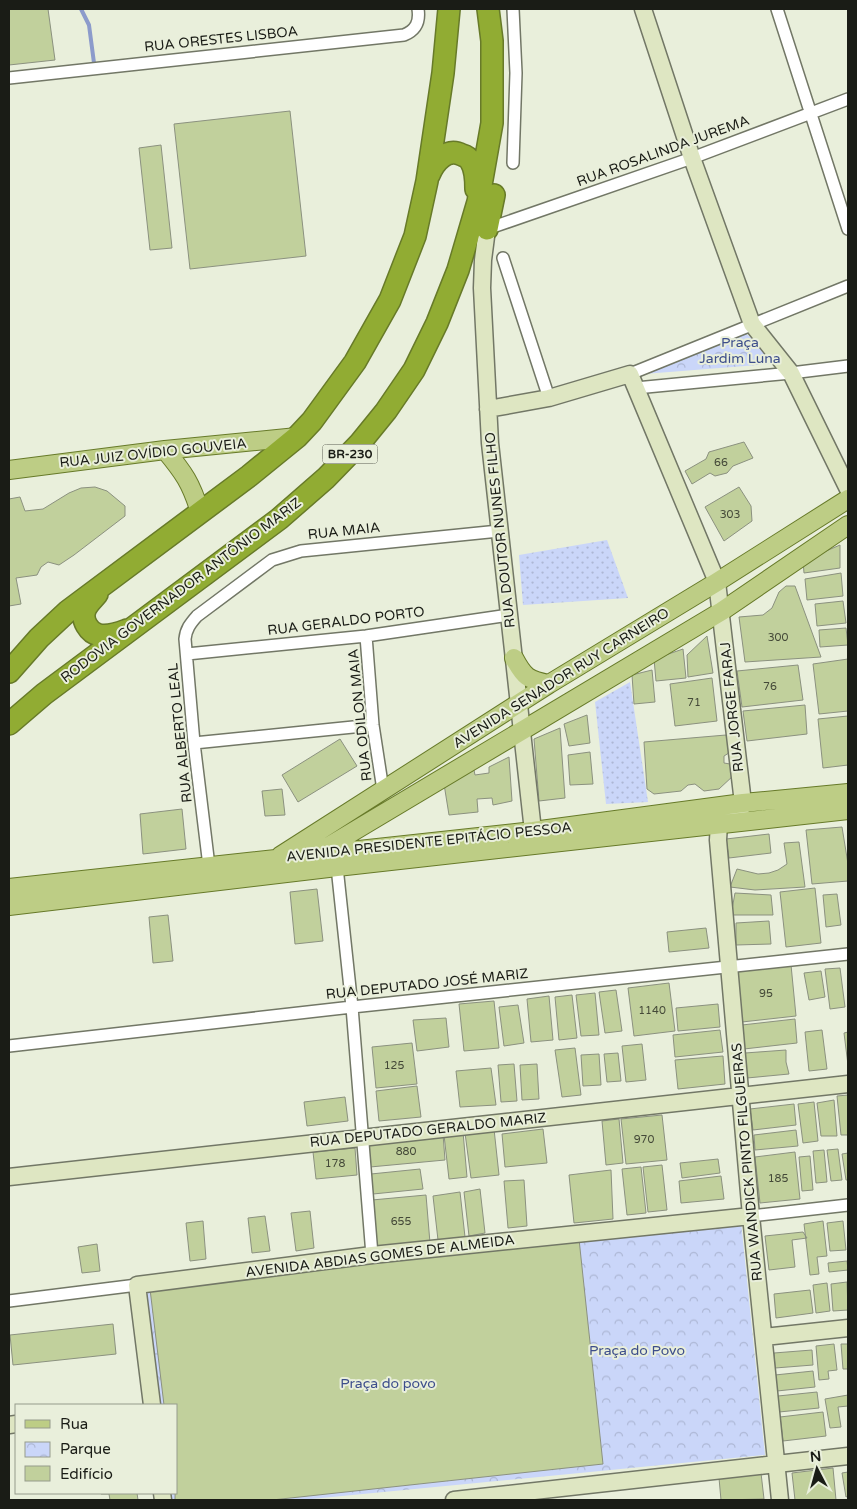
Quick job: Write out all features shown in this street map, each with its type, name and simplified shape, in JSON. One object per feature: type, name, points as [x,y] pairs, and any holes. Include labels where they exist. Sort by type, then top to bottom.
[{"type":"highway","points":[[9,672],[39,638],[68,611],[297,437],[356,362],[390,300],[415,236],[427,181],[443,73],[449,9]]},
{"type":"highway","name":"RODOVIA GOVERNADOR ANTÔNIO MARIZ","points":[[9,724],[44,694],[279,519],[326,478],[365,437],[386,411],[414,370],[434,331],[458,270],[480,224],[478,202],[492,124],[492,41],[488,9]]},
{"type":"highway","points":[[480,224],[498,178],[505,97],[504,40],[499,9]]},
{"type":"highway","points":[[427,181],[431,168],[445,155],[458,153],[470,160],[474,168],[480,224]]},
{"type":"highway","points":[[119,573],[90,601],[84,614],[86,624],[93,633],[106,636],[124,631],[142,622]]},
{"type":"main road","name":"RUA JUIZ OVÍDIO GOUVEIA","points":[[9,470],[165,450],[297,437]]},
{"type":"main road","points":[[165,450],[185,474],[193,488],[200,512]]},
{"type":"main road","name":"AVENIDA SENADOR RUY CARNEIRO","points":[[275,859],[549,684],[717,582],[848,499]]},
{"type":"main road","name":"AVENIDA SENADOR RUY CARNEIRO","points":[[315,854],[722,611],[848,525]]},
{"type":"main road","points":[[514,658],[528,679],[549,684]]},
{"type":"main road","name":"AVENIDA PRESIDENTE EPITÁCIO PESSOA","points":[[9,906],[337,866],[535,846],[711,819],[743,803],[848,793]]},
{"type":"main road","name":"AVENIDA PRESIDENTE EPITÁCIO PESSOA","points":[[9,888],[533,831],[848,810]]},
{"type":"main road","points":[[296,871],[315,854]]},
{"type":"street","name":"RUA ORESTES LISBOA","points":[[9,78],[404,35],[416,27],[419,16],[418,9]]},
{"type":"street","points":[[512,164],[516,73],[513,9]]},
{"type":"street","points":[[643,9],[692,158],[752,324],[792,373],[848,489]]},
{"type":"street","points":[[777,9],[848,229]]},
{"type":"street","name":"RUA ROSALINDA JUREMA","points":[[480,224],[692,158],[848,99]]},
{"type":"street","name":"RUA DOUTOR NUNES FILHO","points":[[480,224],[488,409],[498,531],[520,703],[533,831]]},
{"type":"street","points":[[503,258],[549,398]]},
{"type":"street","points":[[633,381],[752,324],[848,286]]},
{"type":"street","points":[[488,409],[633,381],[792,373],[848,366]]},
{"type":"street","name":"RUA JORGE FARAJ","points":[[633,381],[717,582],[722,611],[743,803]]},
{"type":"street","name":"RUA MAIA","points":[[210,607],[272,560],[301,550],[498,531]]},
{"type":"street","name":"RUA ALBERTO LEAL","points":[[209,866],[194,743],[186,631],[197,616],[210,607]]},
{"type":"street","name":"RUA GERALDO PORTO","points":[[187,654],[366,636],[509,615]]},
{"type":"street","name":"RUA ODILON MAIA","points":[[366,636],[373,725],[383,790]]},
{"type":"street","points":[[194,743],[373,725]]},
{"type":"street","name":"RUA WANDICK PINTO FILGUEIRAS","points":[[711,819],[718,840],[751,1216],[780,1500]]},
{"type":"street","points":[[337,866],[352,1007],[372,1255]]},
{"type":"street","name":"RUA DEPUTADO JOSÉ MARIZ","points":[[9,1046],[848,954]]},
{"type":"street","name":"RUA DEPUTADO GERALDO MARIZ","points":[[9,1177],[848,1084]]},
{"type":"street","points":[[751,1216],[848,1205]]},
{"type":"street","name":"AVENIDA ABDIAS GOMES DE ALMEIDA","points":[[9,1301],[372,1255],[751,1216]]},
{"type":"street","points":[[137,1285],[152,1404]]},
{"type":"street","points":[[764,1338],[848,1328]]},
{"type":"street","points":[[454,1500],[848,1456]]},
{"type":"green space","name":"Praça Jardim Luna","points":[[743,331],[770,354],[769,364],[644,374]]},
{"type":"green space","points":[[607,540],[628,598],[523,605],[519,555]]},
{"type":"green space","points":[[630,682],[648,802],[606,804],[595,702]]},
{"type":"green space","name":"Praça do Povo","points":[[741,1222],[765,1455],[301,1500],[167,1500],[166,1494],[178,1494],[178,1404],[156,1404],[144,1287]]},
{"type":"building","points":[[9,9],[48,9],[55,60],[9,65]]},
{"type":"building","points":[[290,111],[306,256],[190,269],[174,124]]},
{"type":"building","points":[[161,145],[172,248],[150,250],[139,148]]},
{"type":"building","points":[[744,442],[753,458],[733,466],[727,473],[715,476],[710,473],[692,484],[685,471],[706,459],[709,452]]},
{"type":"building","points":[[95,487],[107,491],[125,506],[125,516],[59,565],[48,562],[41,567],[37,575],[16,578],[21,604],[9,606],[9,499],[20,497],[25,511],[43,509],[69,493],[81,488]]},
{"type":"building","points":[[739,487],[751,506],[752,521],[724,541],[705,507]]},
{"type":"building","points":[[840,545],[840,568],[804,573],[803,561]]},
{"type":"building","points":[[841,573],[843,596],[807,600],[805,579]]},
{"type":"building","points":[[786,586],[795,586],[821,657],[745,662],[739,617],[763,615],[772,608],[779,592]]},
{"type":"building","points":[[843,601],[846,623],[817,626],[815,604]]},
{"type":"building","points":[[846,628],[848,645],[820,647],[819,630]]},
{"type":"building","points":[[707,636],[713,673],[688,677],[687,655]]},
{"type":"building","points":[[683,649],[686,678],[656,681],[654,659]]},
{"type":"building","points":[[848,659],[848,711],[819,714],[813,664]]},
{"type":"building","points":[[798,665],[803,700],[742,707],[737,671]]},
{"type":"building","points":[[652,670],[655,702],[634,704],[632,675]]},
{"type":"building","points":[[712,678],[717,721],[675,726],[670,684]]},
{"type":"building","points":[[805,705],[807,734],[747,741],[743,711]]},
{"type":"building","points":[[587,715],[590,743],[569,746],[564,724]]},
{"type":"building","points":[[848,716],[848,765],[823,768],[818,719]]},
{"type":"building","points":[[560,728],[565,798],[539,801],[534,739]]},
{"type":"building","points":[[726,735],[732,751],[724,756],[724,763],[730,764],[734,775],[719,789],[704,791],[695,784],[688,785],[681,791],[654,794],[647,789],[644,742]]},
{"type":"building","points":[[340,739],[357,766],[298,802],[282,775]]},
{"type":"building","points":[[590,752],[593,784],[570,785],[568,755]]},
{"type":"building","points":[[509,757],[512,801],[493,805],[492,798],[477,799],[478,812],[449,815],[444,784],[473,765],[475,775],[489,773],[489,767]]},
{"type":"building","points":[[282,789],[285,815],[265,816],[262,791]]},
{"type":"building","points":[[182,809],[186,849],[143,854],[140,814]]},
{"type":"building","points":[[842,827],[848,864],[848,881],[812,884],[806,830]]},
{"type":"building","points":[[769,834],[771,853],[729,858],[726,839]]},
{"type":"building","points":[[799,842],[805,887],[755,890],[730,887],[737,869],[758,874],[778,870],[787,864],[784,843]]},
{"type":"building","points":[[815,888],[821,943],[786,947],[780,892]]},
{"type":"building","points":[[317,889],[323,941],[295,944],[290,892]]},
{"type":"building","points":[[735,893],[771,895],[773,915],[731,915]]},
{"type":"building","points":[[837,894],[841,925],[826,927],[823,895]]},
{"type":"building","points":[[168,915],[173,961],[153,963],[149,917]]},
{"type":"building","points":[[769,921],[771,944],[736,945],[736,923]]},
{"type":"building","points":[[706,928],[709,948],[669,952],[667,932]]},
{"type":"building","points":[[791,965],[796,1016],[742,1022],[737,970]]},
{"type":"building","points":[[840,968],[845,1007],[830,1009],[825,969]]},
{"type":"building","points":[[821,971],[825,997],[809,1000],[804,973]]},
{"type":"building","points":[[669,983],[675,1031],[634,1036],[628,988]]},
{"type":"building","points":[[616,990],[622,1031],[605,1033],[599,992]]},
{"type":"building","points":[[595,993],[599,1035],[581,1036],[576,995]]},
{"type":"building","points":[[572,995],[577,1038],[559,1040],[555,997]]},
{"type":"building","points":[[549,996],[553,1040],[531,1042],[527,999]]},
{"type":"building","points":[[494,1001],[499,1048],[464,1051],[459,1004]]},
{"type":"building","points":[[718,1004],[720,1027],[678,1031],[676,1008]]},
{"type":"building","points":[[518,1005],[524,1043],[504,1046],[499,1007]]},
{"type":"building","points":[[446,1018],[449,1047],[417,1051],[413,1020]]},
{"type":"building","points":[[795,1019],[797,1043],[744,1049],[742,1025]]},
{"type":"building","points":[[720,1030],[723,1052],[675,1057],[673,1035]]},
{"type":"building","points":[[822,1030],[827,1069],[809,1071],[805,1032]]},
{"type":"building","points":[[848,1032],[848,1065],[844,1033]]},
{"type":"building","points":[[412,1043],[417,1084],[376,1088],[372,1047]]},
{"type":"building","points":[[642,1044],[646,1080],[626,1082],[622,1046]]},
{"type":"building","points":[[575,1048],[581,1095],[562,1097],[555,1050]]},
{"type":"building","points":[[786,1050],[789,1074],[747,1078],[745,1053]]},
{"type":"building","points":[[618,1053],[621,1081],[607,1082],[604,1054]]},
{"type":"building","points":[[599,1054],[601,1085],[583,1086],[581,1055]]},
{"type":"building","points":[[723,1056],[725,1084],[678,1089],[675,1060]]},
{"type":"building","points":[[514,1064],[517,1101],[501,1102],[498,1065]]},
{"type":"building","points":[[537,1064],[539,1099],[522,1100],[520,1065]]},
{"type":"building","points":[[491,1068],[496,1105],[460,1107],[456,1071]]},
{"type":"building","points":[[417,1086],[421,1117],[379,1121],[376,1091]]},
{"type":"building","points":[[848,1095],[848,1135],[841,1135],[837,1096]]},
{"type":"building","points":[[345,1097],[348,1121],[307,1126],[304,1102]]},
{"type":"building","points":[[834,1100],[837,1136],[821,1136],[817,1103]]},
{"type":"building","points":[[814,1102],[818,1141],[803,1143],[798,1104]]},
{"type":"building","points":[[794,1104],[796,1125],[753,1130],[750,1109]]},
{"type":"building","points":[[662,1115],[667,1160],[626,1164],[621,1119]]},
{"type":"building","points":[[619,1119],[623,1163],[606,1165],[602,1121]]},
{"type":"building","points":[[494,1129],[499,1175],[471,1178],[465,1133]]},
{"type":"building","points":[[543,1129],[547,1163],[505,1167],[502,1134]]},
{"type":"building","points":[[796,1130],[798,1146],[755,1150],[754,1135]]},
{"type":"building","points":[[463,1132],[467,1177],[449,1179],[444,1135]]},
{"type":"building","points":[[443,1134],[445,1160],[370,1167],[367,1142]]},
{"type":"building","points":[[355,1148],[357,1175],[316,1179],[313,1152]]},
{"type":"building","points":[[838,1149],[842,1180],[831,1181],[827,1150]]},
{"type":"building","points":[[824,1150],[827,1182],[816,1183],[813,1151]]},
{"type":"building","points":[[795,1152],[800,1199],[760,1203],[755,1157]]},
{"type":"building","points":[[848,1153],[848,1180],[846,1180],[842,1154]]},
{"type":"building","points":[[810,1156],[813,1190],[802,1191],[799,1157]]},
{"type":"building","points":[[718,1159],[720,1173],[682,1178],[680,1163]]},
{"type":"building","points":[[662,1165],[667,1210],[648,1212],[643,1167]]},
{"type":"building","points":[[641,1167],[646,1213],[627,1215],[622,1169]]},
{"type":"building","points":[[420,1169],[423,1189],[373,1194],[371,1174]]},
{"type":"building","points":[[611,1170],[613,1219],[574,1223],[569,1175]]},
{"type":"building","points":[[721,1176],[724,1199],[681,1203],[679,1181]]},
{"type":"building","points":[[524,1180],[527,1226],[508,1228],[504,1181]]},
{"type":"building","points":[[480,1189],[485,1233],[469,1236],[464,1192]]},
{"type":"building","points":[[460,1192],[465,1237],[438,1240],[433,1196]]},
{"type":"building","points":[[426,1195],[430,1243],[377,1248],[372,1200]]},
{"type":"building","points":[[310,1211],[314,1248],[296,1251],[291,1213]]},
{"type":"building","points":[[265,1216],[270,1251],[252,1253],[248,1218]]},
{"type":"building","points":[[203,1221],[206,1259],[190,1261],[186,1223]]},
{"type":"building","points":[[823,1221],[827,1256],[817,1257],[819,1274],[810,1275],[804,1224]]},
{"type":"building","points":[[843,1221],[846,1250],[830,1251],[827,1223]]},
{"type":"building","points":[[803,1232],[807,1238],[792,1240],[795,1267],[769,1270],[765,1236]]},
{"type":"building","name":"Praça do Povo","points":[[579,1239],[603,1464],[272,1500],[175,1500],[175,1494],[178,1494],[178,1404],[164,1404],[150,1289]]},
{"type":"building","points":[[97,1244],[100,1271],[82,1273],[78,1247]]},
{"type":"building","points":[[847,1261],[848,1270],[829,1272],[828,1263]]},
{"type":"building","points":[[847,1282],[848,1310],[833,1311],[831,1284]]},
{"type":"building","points":[[827,1283],[830,1311],[816,1313],[813,1285]]},
{"type":"building","points":[[810,1290],[813,1313],[776,1318],[774,1294]]},
{"type":"building","points":[[113,1324],[116,1354],[13,1365],[10,1335]]},
{"type":"building","points":[[834,1344],[837,1370],[828,1371],[829,1379],[819,1380],[816,1346]]},
{"type":"building","points":[[841,1344],[848,1344],[848,1369],[843,1369]]},
{"type":"building","points":[[812,1350],[813,1365],[775,1368],[774,1353]]},
{"type":"building","points":[[813,1371],[815,1387],[777,1391],[775,1375]]},
{"type":"building","points":[[817,1392],[819,1408],[779,1412],[778,1396]]},
{"type":"building","points":[[848,1395],[848,1406],[838,1407],[841,1427],[830,1428],[825,1399]]},
{"type":"building","points":[[823,1412],[826,1436],[783,1441],[780,1417]]},
{"type":"building","points":[[833,1468],[836,1500],[795,1500],[792,1473]]},
{"type":"building","points":[[848,1472],[848,1496],[846,1497],[842,1473]]},
{"type":"building","points":[[761,1473],[764,1499],[721,1500],[719,1478]]},
{"type":"building","points":[[109,1494],[137,1494],[138,1500],[110,1500]]},
{"type":"waterway","points":[[81,9],[89,25],[94,63]]},
{"type":"park label","name":"Praça do povo","points":[[388,1383]]}]
